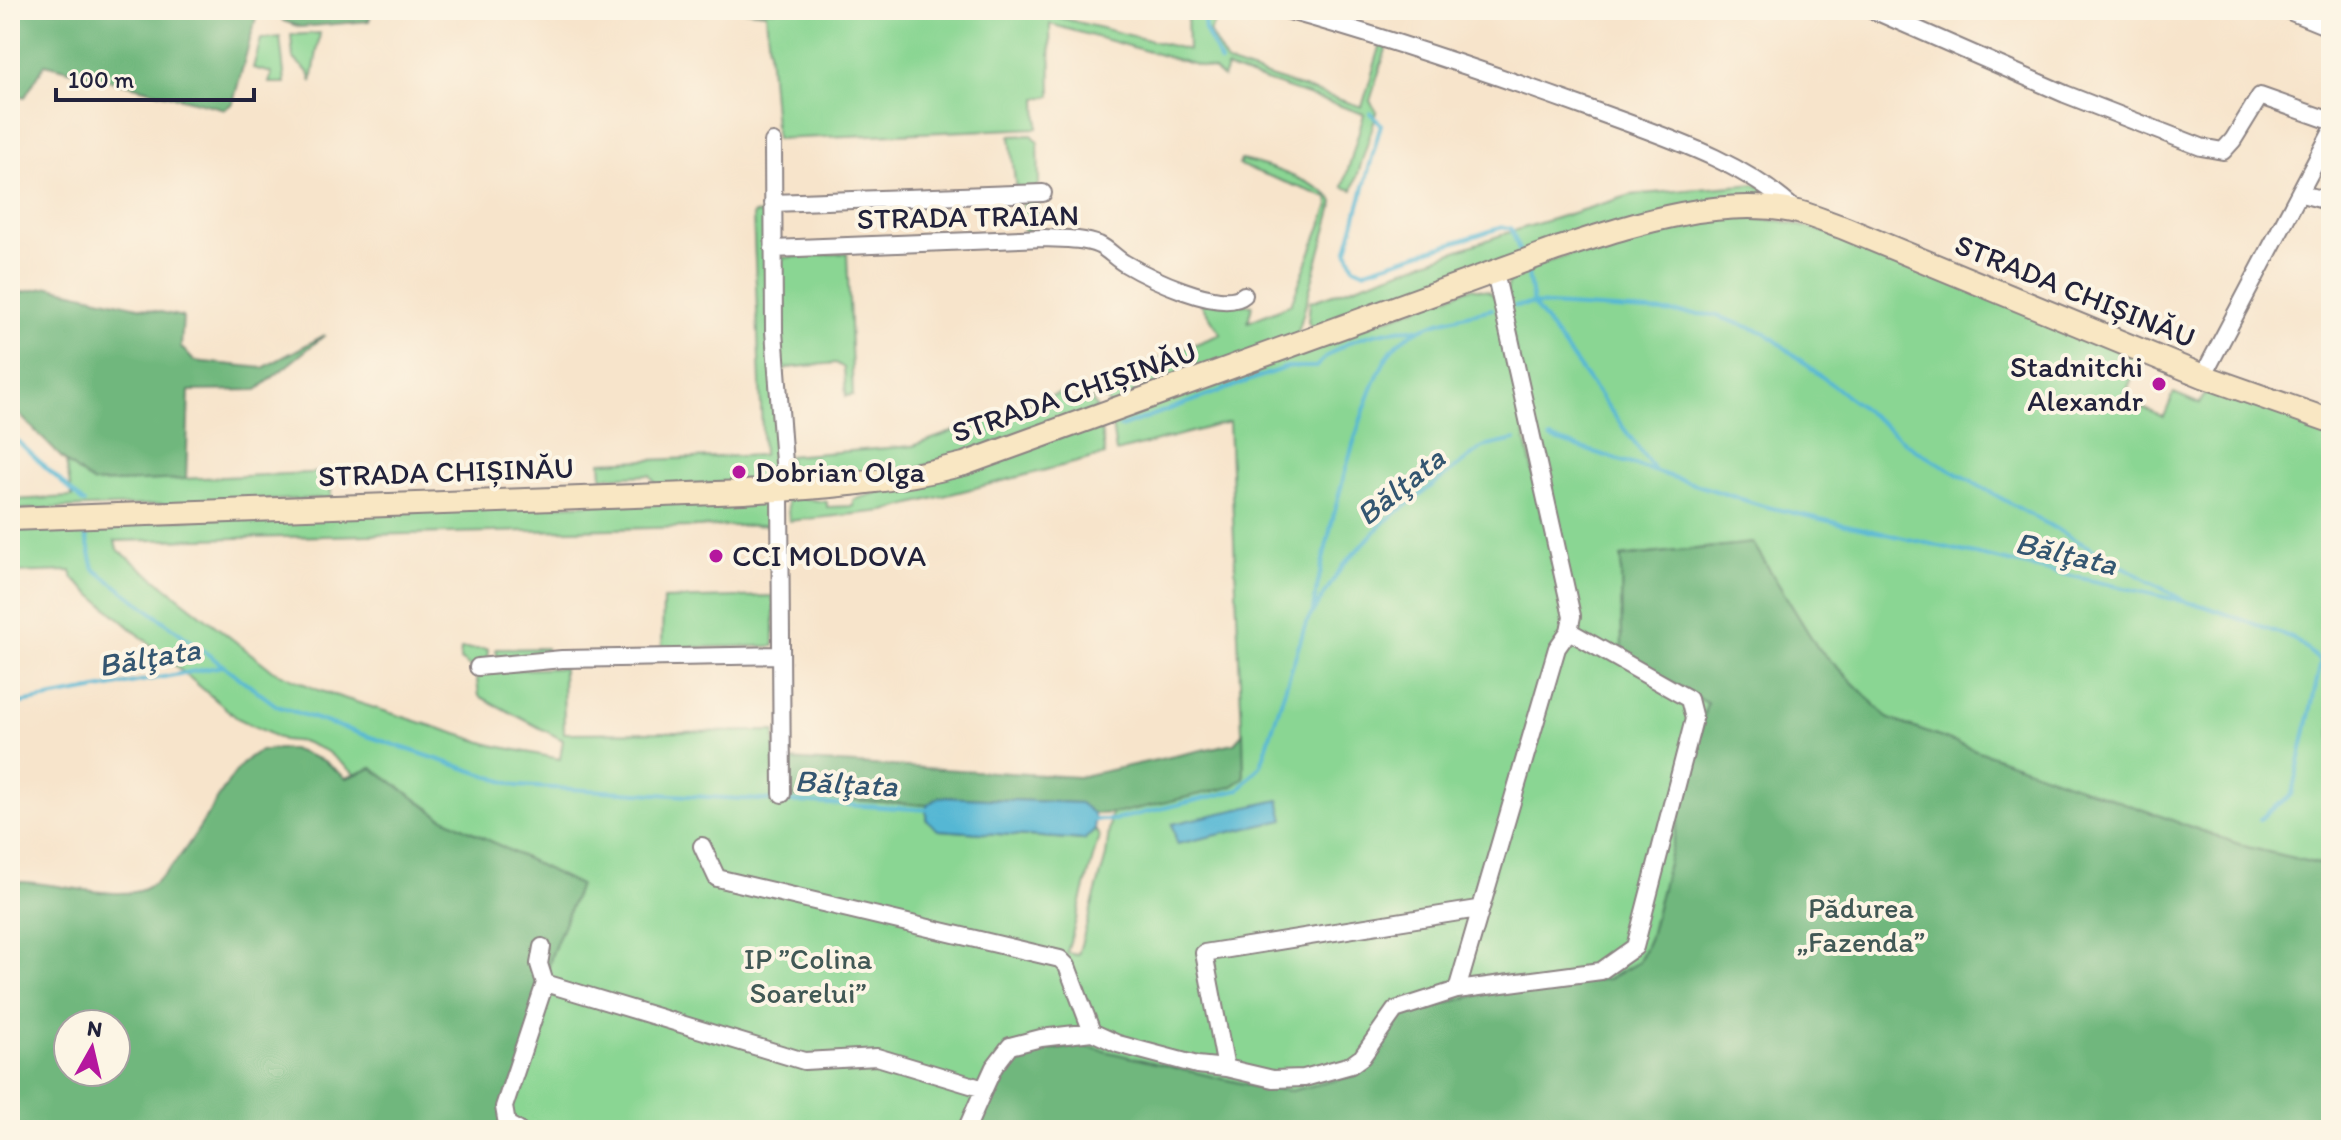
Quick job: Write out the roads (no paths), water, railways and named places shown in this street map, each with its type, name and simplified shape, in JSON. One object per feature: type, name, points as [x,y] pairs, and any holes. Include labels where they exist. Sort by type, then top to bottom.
[{"type":"street","name":"STRADA CHIȘINĂU","points":[[1286,10],[1388,38],[1636,126],[1753,177],[1778,193],[1798,213]]},
{"type":"street","points":[[1873,10],[2065,94],[2201,147],[2223,151],[2260,96],[2331,121]]},
{"type":"street","points":[[2287,10],[2331,28]]},
{"type":"street","points":[[2203,376],[2302,194],[2331,133]]},
{"type":"street","points":[[773,142],[774,331],[783,489],[782,794]]},
{"type":"street","name":"STRADA TRAIAN","points":[[773,203],[1043,193]]},
{"type":"street","points":[[2302,194],[2331,202]]},
{"type":"street","name":"STRADA CHIȘINĂU","points":[[10,519],[865,485],[964,464],[1617,230],[1684,214],[1767,209],[1798,213],[2203,376],[2331,421]]},
{"type":"street","name":"STRADA TRAIAN","points":[[773,249],[1044,238],[1087,241],[1163,283],[1217,300],[1231,301],[1244,295]]},
{"type":"street","points":[[1457,990],[1478,909],[1557,648],[1569,631],[1572,616],[1495,272]]},
{"type":"street","points":[[966,1130],[994,1067],[1010,1046],[1041,1038],[1092,1032],[1131,1048],[1273,1079],[1304,1078],[1351,1065],[1362,1057],[1395,1010],[1457,990],[1601,971],[1635,947],[1694,719],[1689,699],[1569,631]]},
{"type":"street","points":[[478,667],[562,659],[781,655]]},
{"type":"street","points":[[702,846],[717,878],[1060,959],[1067,966],[1092,1032]]},
{"type":"street","points":[[1226,1068],[1204,953],[1478,909]]},
{"type":"street","points":[[518,1130],[507,1124],[504,1107],[545,983],[539,964],[542,947]]},
{"type":"street","points":[[545,983],[804,1061],[877,1057],[984,1089]]},
{"type":"water","points":[[940,797],[1080,803],[1094,814],[1095,829],[1084,840],[938,830],[926,819],[927,805]]},
{"type":"water","points":[[1279,800],[1284,820],[1177,844],[1172,824]]},
{"type":"waterway","points":[[1203,10],[1205,30],[1221,62]]},
{"type":"waterway","points":[[1371,113],[1381,124],[1347,250],[1354,267],[1363,271],[1503,227],[1511,228],[1519,250]]},
{"type":"waterway","points":[[1528,274],[1533,304],[1655,471]]},
{"type":"waterway","points":[[1515,306],[1533,304],[1714,315],[1766,333],[1917,451],[2181,599]]},
{"type":"waterway","points":[[1313,610],[1346,468],[1372,388],[1386,359],[1399,342],[1420,329],[1492,309]]},
{"type":"waterway","points":[[1120,427],[1287,367],[1316,367],[1337,349],[1363,337],[1419,329]]},
{"type":"waterway","points":[[10,434],[84,503]]},
{"type":"waterway","name":"Bălţata","points":[[1550,438],[1763,506],[2204,606],[2293,638],[2331,670]]},
{"type":"waterway","name":"Bălţata","points":[[1092,820],[1114,820],[1239,790],[1261,765],[1306,623],[1343,565],[1384,522],[1483,447],[1515,440]]},
{"type":"waterway","name":"Bălţata","points":[[85,532],[94,569],[277,706],[518,786],[932,810]]},
{"type":"waterway","points":[[2260,819],[2292,794],[2321,662]]},
{"type":"waterway","name":"Bălţata","points":[[10,705],[223,666]]},
{"type":"place","name":"Stadnitchi Alexandr","points":[[2159,384]]},
{"type":"place","name":"Dobrian Olga","points":[[739,472]]},
{"type":"place","name":"CCI MOLDOVA","points":[[716,556]]},
{"type":"park label","name":"Pădurea „Fazenda”","points":[[1861,925]]},
{"type":"park label","name":"IP ”Colina Soarelui”","points":[[808,976]]}]
